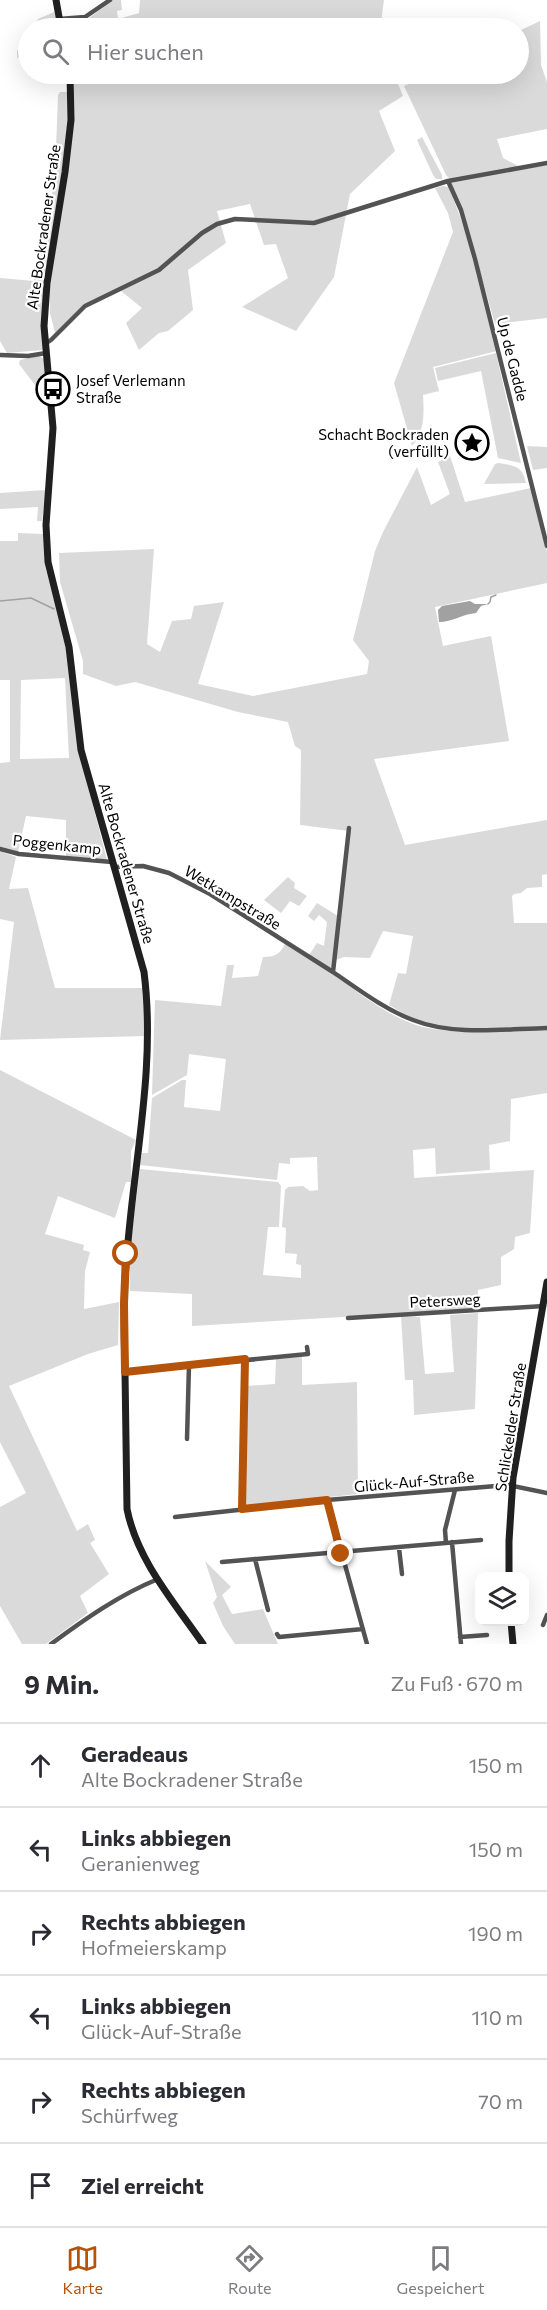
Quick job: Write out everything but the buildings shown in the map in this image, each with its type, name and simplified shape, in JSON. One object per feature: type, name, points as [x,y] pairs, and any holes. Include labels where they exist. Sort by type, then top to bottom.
[{"type":"street","points":[[56,0],[58,18]]},
{"type":"street","points":[[72,18],[85,17],[110,0]]},
{"type":"street","name":"Alte Bockradener Straße","points":[[70,84],[71,120],[47,283],[44,326],[53,428],[46,525],[48,562],[69,647],[81,750],[144,972],[147,1001],[144,1105],[126,1258],[124,1304],[127,1509],[132,1531],[158,1579],[203,1644]]},
{"type":"street","points":[[45,344],[84,306],[159,270],[202,233],[217,224],[234,219],[314,223],[448,181],[547,163]]},
{"type":"street","name":"Up de Gadde","points":[[448,181],[461,210],[472,249],[547,546]]},
{"type":"street","points":[[0,355],[28,356],[46,352]]},
{"type":"street","points":[[333,972],[349,828]]},
{"type":"street","name":"Poggenkamp","points":[[0,849],[19,854],[113,865]]},
{"type":"street","name":"Wetkampstraße","points":[[113,865],[143,866],[169,873],[210,894],[380,1004],[412,1020],[453,1030],[547,1028]]},
{"type":"street","name":"Schlickelder Straße","points":[[509,1572],[512,1487],[545,1314],[547,1282]]},
{"type":"street","name":"Petersweg","points":[[348,1318],[544,1306]]},
{"type":"street","points":[[125,1372],[308,1354],[307,1347]]},
{"type":"street","points":[[242,1509],[245,1359]]},
{"type":"street","points":[[187,1439],[189,1365]]},
{"type":"street","name":"Glück-Auf-Straße","points":[[175,1518],[327,1500],[508,1485],[547,1493]]},
{"type":"street","points":[[455,1490],[445,1530],[449,1543],[461,1644]]},
{"type":"street","points":[[327,1500],[367,1644]]},
{"type":"street","points":[[222,1562],[341,1554],[481,1540]]},
{"type":"street","points":[[399,1548],[402,1574]]},
{"type":"street","points":[[255,1559],[268,1610]]},
{"type":"street","points":[[51,1644],[89,1615],[158,1579]]},
{"type":"street","points":[[543,1625],[547,1615]]},
{"type":"street","points":[[511,1626],[513,1644]]},
{"type":"street","points":[[277,1634],[279,1637],[363,1629]]},
{"type":"street","points":[[460,1637],[487,1635]]},
{"type":"shaded area","points":[[113,0],[121,0],[122,10],[117,11],[118,18],[89,18]]},
{"type":"shaded area","points":[[140,0],[384,0],[382,18],[122,18],[139,13]]},
{"type":"shaded area","points":[[54,12],[56,18],[40,18]]},
{"type":"shaded area","points":[[540,21],[541,65],[547,82],[547,129],[497,139],[503,158],[520,167],[451,180],[446,175],[404,86],[408,84],[529,84],[529,26]]},
{"type":"shaded area","points":[[74,84],[398,84],[403,96],[379,111],[395,151],[350,194],[334,277],[296,331],[242,307],[288,278],[276,244],[264,245],[250,204],[217,211],[226,243],[188,270],[193,310],[168,331],[159,333],[139,350],[126,323],[142,308],[121,291],[160,271],[84,304],[55,333],[50,313],[49,286],[74,112]]},
{"type":"shaded area","points":[[60,92],[69,92],[68,119],[43,350],[7,353],[0,341],[0,278],[34,281],[55,176],[58,95]]},
{"type":"shaded area","points":[[422,137],[442,179],[436,179],[433,175],[417,140]]},
{"type":"shaded area","points":[[547,165],[547,318],[495,324],[467,225],[451,182]]},
{"type":"shaded area","points":[[449,187],[465,230],[497,351],[433,367],[439,391],[423,395],[421,428],[412,446],[394,383],[453,232],[448,213],[435,188]]},
{"type":"shaded area","points":[[496,353],[521,463],[498,458],[481,371],[438,381],[435,368]]},
{"type":"shaded area","points":[[39,356],[44,359],[49,397],[44,397],[19,364],[20,360]]},
{"type":"shaded area","points":[[527,446],[547,447],[547,468],[533,470]]},
{"type":"shaded area","points":[[450,456],[465,502],[531,488],[547,552],[547,583],[435,607],[443,646],[491,636],[509,741],[374,759],[405,845],[547,820],[547,874],[542,875],[542,887],[527,888],[512,896],[514,923],[547,923],[547,1026],[479,1029],[444,1027],[413,1019],[389,1005],[398,973],[406,974],[413,936],[383,931],[370,958],[344,957],[336,960],[349,831],[300,825],[301,750],[295,746],[288,722],[238,712],[135,682],[116,686],[83,674],[83,661],[60,582],[59,553],[154,549],[147,644],[160,652],[172,621],[191,619],[194,606],[224,602],[198,684],[253,696],[367,674],[369,661],[353,640],[375,551],[417,467],[431,505],[450,494],[438,462]]},
{"type":"shaded area","points":[[495,464],[517,467],[526,483],[484,484]]},
{"type":"shaded area","points":[[46,490],[42,521],[37,521],[38,507],[0,509],[0,493]]},
{"type":"shaded area","points":[[18,533],[44,534],[46,569],[68,647],[79,751],[107,860],[66,856],[66,820],[26,816],[18,852],[0,847],[0,763],[10,762],[10,680],[0,680],[0,541],[18,541]],"holes":[[[65,678],[69,758],[20,759],[21,680]]]},
{"type":"shaded area","points":[[470,601],[475,604],[488,604],[481,606],[476,613],[439,622],[438,610],[442,606]]},
{"type":"shaded area","points":[[0,851],[16,857],[9,889],[28,888],[55,988],[144,988],[145,1036],[0,1040],[14,922],[0,919]]},
{"type":"shaded area","points":[[288,877],[295,883],[294,888],[307,896],[299,906],[290,901],[281,913],[264,900]]},
{"type":"shaded area","points":[[317,903],[338,916],[332,966],[329,971],[385,1011],[410,1023],[438,1030],[485,1032],[547,1029],[547,1093],[511,1099],[510,1141],[489,1145],[490,1170],[436,1174],[435,1148],[413,1150],[414,1178],[534,1170],[530,1233],[515,1237],[514,1249],[501,1257],[501,1285],[478,1290],[478,1309],[192,1326],[192,1294],[130,1291],[129,1254],[140,1169],[278,1182],[281,1186],[279,1227],[268,1227],[263,1275],[301,1278],[301,1265],[296,1264],[297,1254],[285,1253],[286,1228],[282,1227],[285,1190],[288,1187],[303,1186],[310,1191],[318,1190],[317,1157],[290,1158],[290,1164],[279,1163],[277,1180],[140,1165],[142,1153],[148,1153],[152,1098],[182,1080],[186,1080],[184,1107],[220,1111],[226,1059],[189,1054],[187,1075],[152,1095],[155,1000],[221,1006],[227,965],[234,965],[232,978],[258,976],[263,957],[277,954],[285,944],[307,958],[317,943],[324,946],[327,922],[319,915],[314,921],[308,916]]},
{"type":"shaded area","points":[[0,1070],[136,1140],[131,1151],[131,1182],[126,1182],[115,1218],[58,1196],[45,1234],[84,1245],[83,1250],[90,1252],[85,1271],[84,1309],[119,1302],[118,1345],[88,1354],[9,1386],[77,1531],[88,1524],[95,1540],[90,1543],[109,1574],[80,1596],[88,1613],[46,1644],[22,1644],[0,1606],[0,1507],[26,1493],[0,1442]]},
{"type":"shaded area","points":[[478,1313],[475,1409],[414,1415],[413,1380],[405,1380],[401,1316],[420,1317],[425,1374],[454,1372],[450,1315]]},
{"type":"shaded area","points":[[302,1357],[302,1385],[357,1382],[358,1494],[245,1506],[246,1386],[275,1384],[276,1359]]},
{"type":"shaded area","points":[[205,1561],[231,1587],[222,1595],[232,1614],[263,1609],[278,1644],[235,1644],[223,1626],[213,1603],[217,1597]]},
{"type":"waterway","points":[[488,604],[491,597],[496,595]]},
{"type":"waterway","points":[[0,601],[31,598],[54,609]]},
{"type":"place","name":"Josef Verlemann Straße","points":[[53,389]]},
{"type":"place","name":"Schacht Bockraden (verfüllt)","points":[[472,443]]},
{"type":"route","points":[[126,1254],[125,1372],[245,1359],[242,1509],[327,1500],[341,1554]]}]
